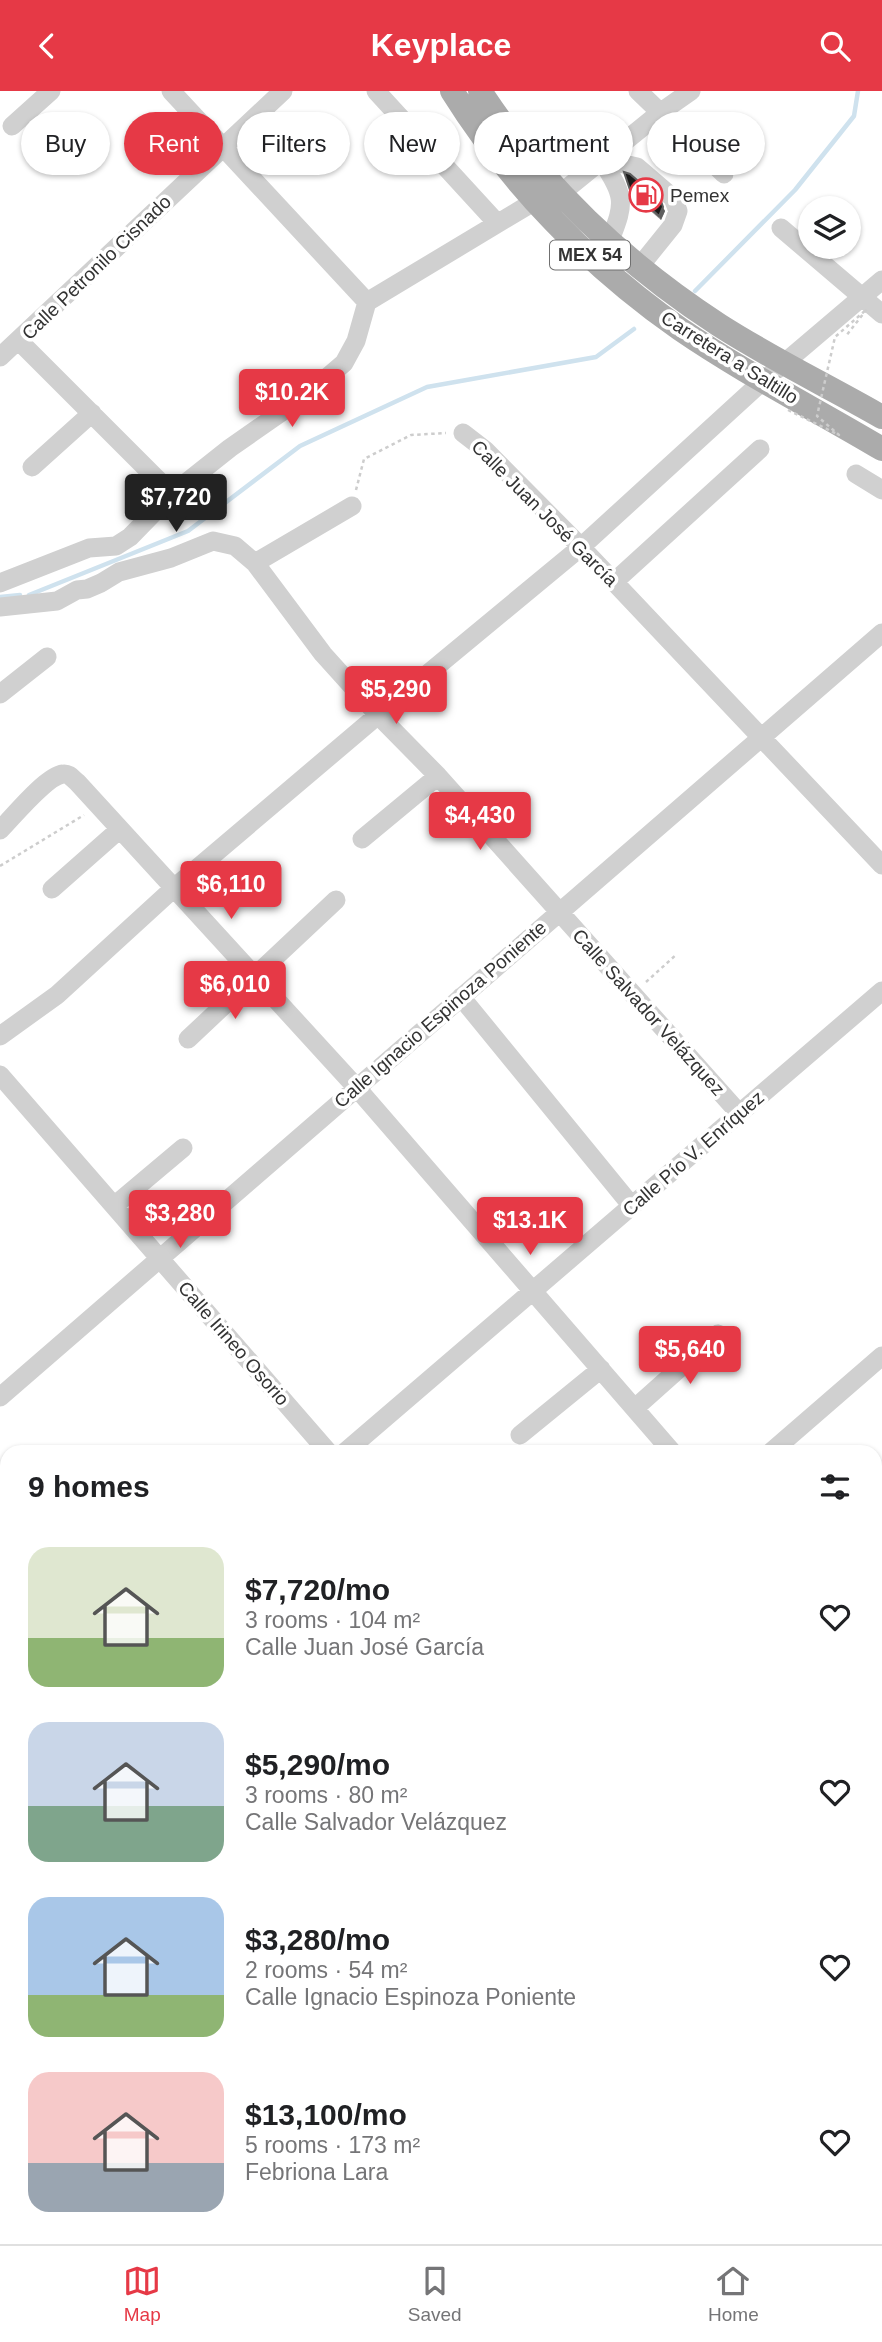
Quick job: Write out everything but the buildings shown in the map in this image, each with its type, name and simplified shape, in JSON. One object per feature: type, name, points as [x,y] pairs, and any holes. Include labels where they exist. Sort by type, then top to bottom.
[{"type":"main road","name":"Carretera a Saltillo","points":[[452,91],[491,148],[535,201],[567,234],[658,313],[707,347],[882,449]]},
{"type":"main road","name":"Carretera a Saltillo","points":[[480,91],[512,137],[560,194],[640,266],[720,325],[882,417]]},
{"type":"street","points":[[12,126],[51,91]]},
{"type":"street","points":[[171,91],[190,112]]},
{"type":"street","name":"Calle Petronilo Cisnado","points":[[223,145],[284,91]]},
{"type":"street","points":[[376,91],[497,223]]},
{"type":"street","points":[[638,91],[661,112],[691,91]]},
{"type":"street","points":[[633,135],[647,124]]},
{"type":"street","points":[[223,147],[367,302]]},
{"type":"street","points":[[633,166],[673,198],[678,211],[673,225],[640,266]]},
{"type":"street","name":"Calle Petronilo Cisnado","points":[[0,358],[192,175]]},
{"type":"street","points":[[560,194],[584,175]]},
{"type":"street","points":[[610,240],[622,212],[619,187],[614,175]]},
{"type":"street","points":[[0,583],[89,548],[116,546],[153,515],[172,494],[230,448],[309,393],[344,362],[356,341],[367,302],[535,201]]},
{"type":"street","points":[[781,228],[882,314]]},
{"type":"street","points":[[0,1036],[57,995],[174,888],[581,547],[784,363],[882,280]]},
{"type":"street","points":[[19,341],[172,494]]},
{"type":"street","points":[[32,467],[92,413]]},
{"type":"street","name":"Calle Juan José García","points":[[463,433],[485,450],[581,547],[882,865]]},
{"type":"street","points":[[614,583],[760,449]]},
{"type":"street","points":[[856,474],[882,490]]},
{"type":"street","points":[[0,607],[57,601],[77,590],[100,583],[118,572],[171,558],[213,541],[235,546],[255,563],[352,506]]},
{"type":"street","points":[[116,546],[118,572]]},
{"type":"street","name":"Calle Salvador Velázquez","points":[[255,563],[323,654],[438,776],[739,1113]]},
{"type":"street","name":"Calle Ignacio Espinoza Poniente","points":[[0,1397],[762,737],[879,641]]},
{"type":"street","points":[[0,694],[47,657]]},
{"type":"street","points":[[0,830],[49,781],[62,774],[77,782],[356,1087],[666,1445]]},
{"type":"street","points":[[362,839],[438,776]]},
{"type":"street","points":[[52,889],[120,829]]},
{"type":"street","points":[[188,1039],[336,900]]},
{"type":"street","name":"Calle Pío V. Enríquez","points":[[353,1445],[882,991]]},
{"type":"street","points":[[461,997],[631,1205]]},
{"type":"street","name":"Calle Irineo Osorio","points":[[0,1075],[322,1445]]},
{"type":"street","points":[[114,1206],[183,1148]]},
{"type":"street","points":[[635,1408],[718,1334]]},
{"type":"street","points":[[780,1445],[882,1356]]},
{"type":"street","points":[[520,1435],[601,1369]]},
{"type":"path","points":[[788,409],[839,435],[817,417],[835,337],[867,309],[846,335]]},
{"type":"path","name":"Calle Juan José García","points":[[352,506],[364,459],[411,435],[463,433]]},
{"type":"path","points":[[0,866],[99,806]]},
{"type":"path","points":[[633,993],[677,954]]},
{"type":"waterway","points":[[695,291],[795,190],[854,116],[858,91]]},
{"type":"waterway","points":[[29,595],[188,531],[300,446],[427,387],[596,357],[634,329]]},
{"type":"waterway","points":[[0,597],[20,595]]},
{"type":"place","name":"Pemex","points":[[646,195]]}]
